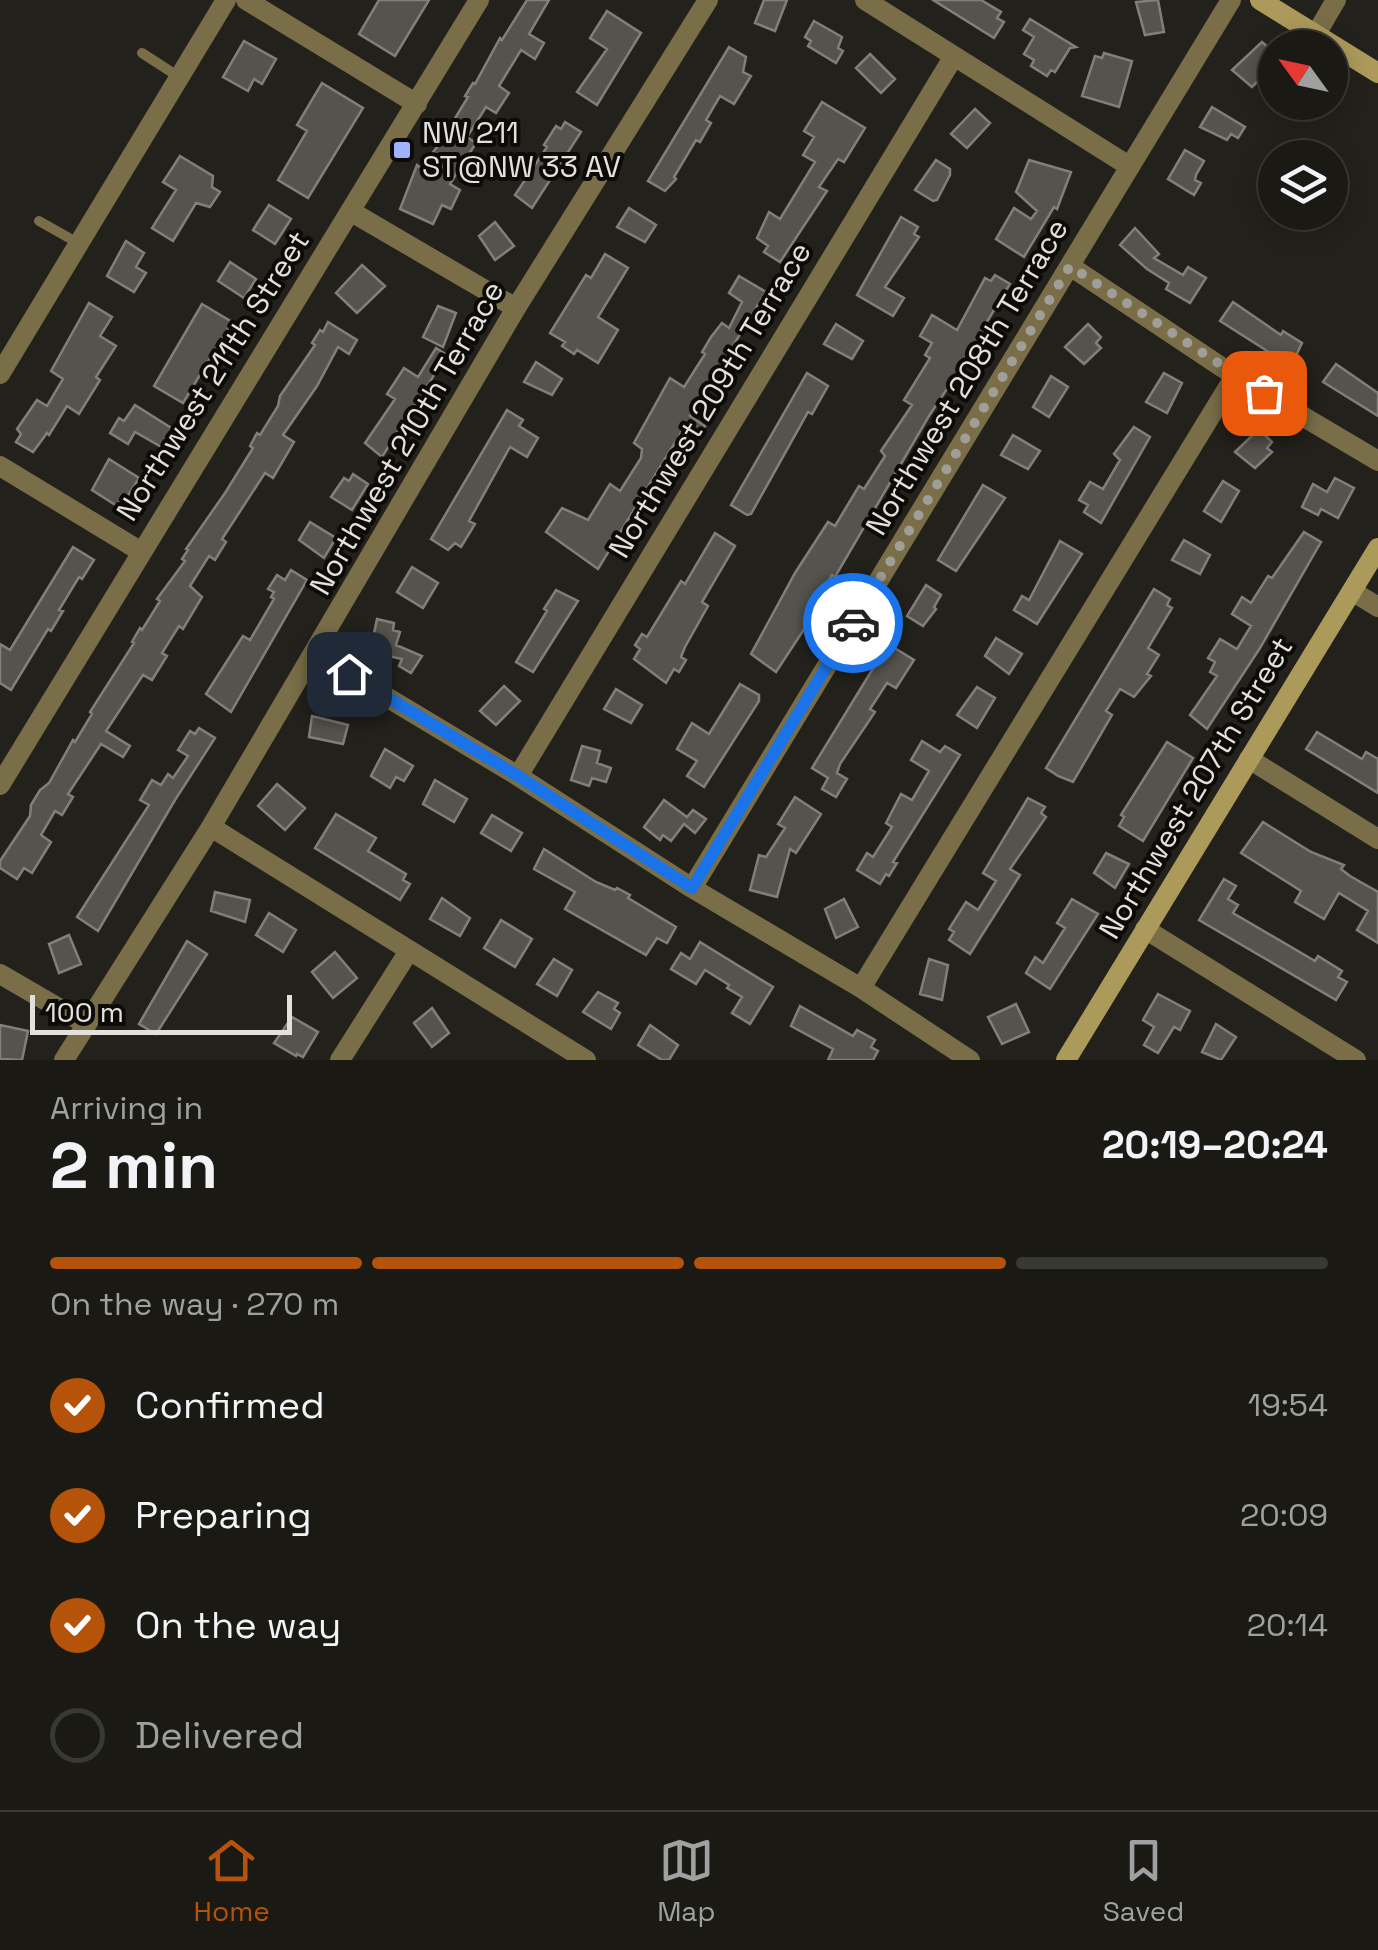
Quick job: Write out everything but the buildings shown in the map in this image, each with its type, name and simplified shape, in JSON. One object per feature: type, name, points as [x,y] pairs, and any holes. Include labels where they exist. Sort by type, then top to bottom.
[{"type":"street","points":[[0,374],[226,0]]},
{"type":"street","points":[[246,0],[417,104]]},
{"type":"street","name":"Northwest 211th Street","points":[[0,785],[478,0]]},
{"type":"street","name":"Northwest 210th Terrace","points":[[64,1060],[212,827],[516,308],[708,0]]},
{"type":"street","points":[[865,0],[1129,166]]},
{"type":"street","name":"Northwest 208th Terrace","points":[[692,888],[1231,0]]},
{"type":"street","points":[[1260,0],[1309,30]]},
{"type":"street","points":[[1318,30],[1336,0]]},
{"type":"street","points":[[1348,54],[1378,73]]},
{"type":"street","name":"Northwest 209th Terrace","points":[[518,776],[954,56]]},
{"type":"street","points":[[350,211],[516,308]]},
{"type":"street","points":[[1070,266],[1235,376],[1378,461]]},
{"type":"street","points":[[861,988],[1235,376]]},
{"type":"street","points":[[0,466],[140,551]]},
{"type":"street","name":"Northwest 207th Street","points":[[1066,1060],[1378,548]]},
{"type":"street","points":[[1352,591],[1378,607]]},
{"type":"street","points":[[315,654],[861,988],[970,1060]]},
{"type":"street","points":[[1249,759],[1378,838]]},
{"type":"street","points":[[212,827],[584,1060]]},
{"type":"street","points":[[1146,930],[1356,1060]]},
{"type":"street","points":[[340,1060],[409,951]]},
{"type":"street","points":[[0,974],[86,1024]]},
{"type":"lane","points":[[142,53],[180,77]]},
{"type":"lane","points":[[40,221],[79,244]]},
{"type":"way so far","points":[[853,623],[1070,266],[1264,393]]},
{"type":"place","name":"NW 211 ST@NW 33 AV","points":[[402,150]]},
{"type":"route","points":[[349,674],[692,888],[853,623]]}]
